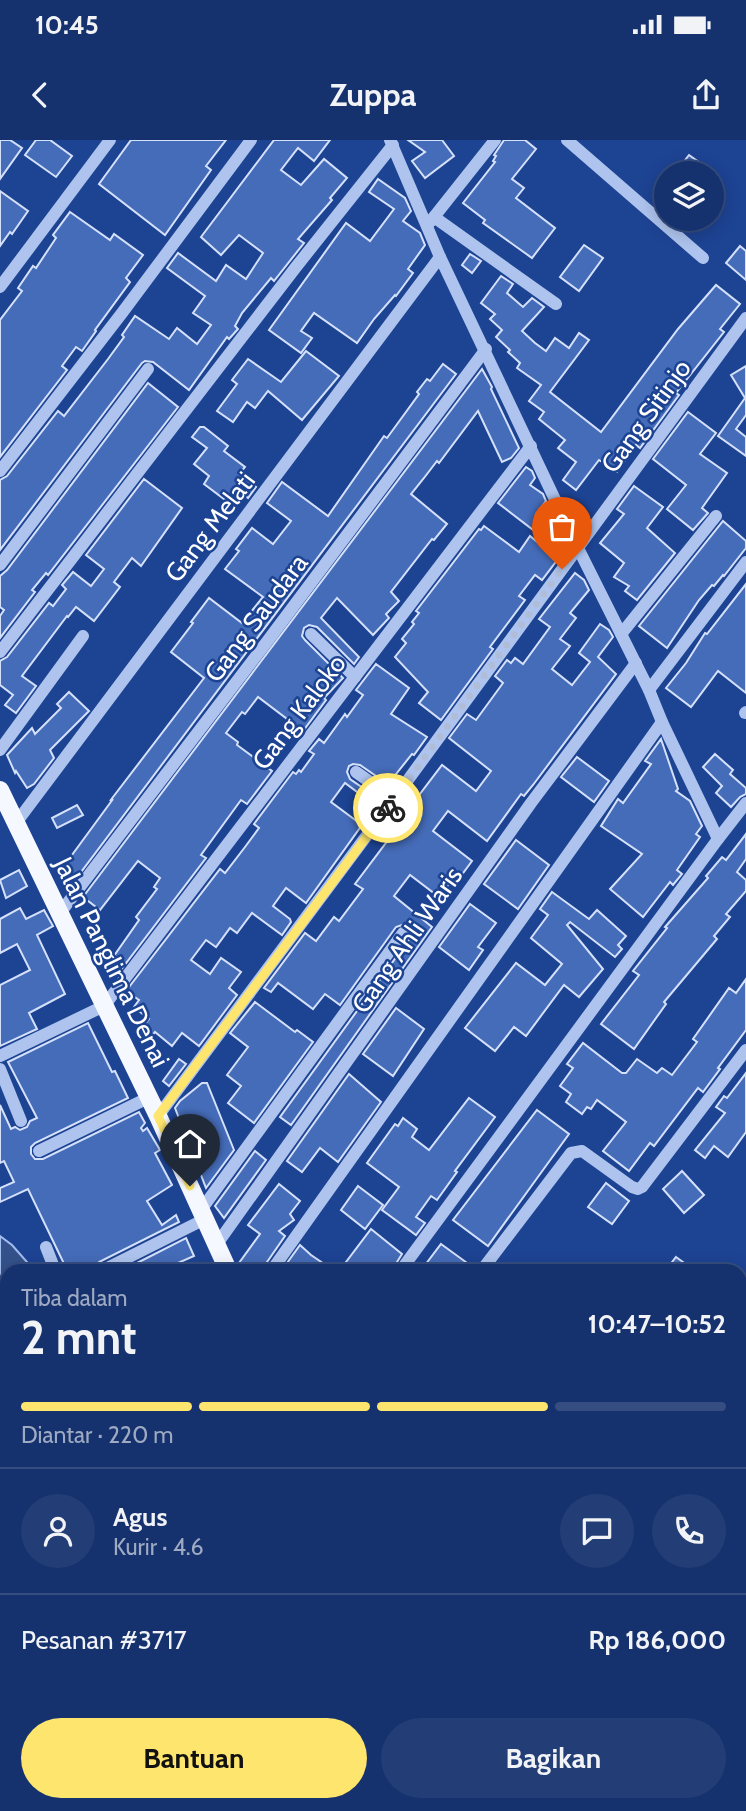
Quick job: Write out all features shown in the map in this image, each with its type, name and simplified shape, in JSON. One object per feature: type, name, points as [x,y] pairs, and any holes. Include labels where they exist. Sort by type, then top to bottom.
[{"type":"main road","name":"Jalan Panglima Denai","points":[[0,790],[158,1116],[226,1264]]},
{"type":"street","points":[[0,287],[110,140]]},
{"type":"street","points":[[0,471],[251,140]]},
{"type":"street","points":[[431,221],[495,140]]},
{"type":"street","points":[[567,140],[703,258]]},
{"type":"street","points":[[0,652],[391,143],[431,221],[440,257],[486,349],[578,548],[622,633],[718,839]]},
{"type":"street","points":[[431,221],[556,304]]},
{"type":"street","name":"Gang Melati","points":[[16,824],[440,257]]},
{"type":"street","name":"Gang Sitinjo","points":[[158,1116],[746,318]]},
{"type":"street","name":"Gang Saudara","points":[[60,913],[270,639],[486,349]]},
{"type":"street","points":[[0,565],[148,369]]},
{"type":"street","name":"Gang Kaloko","points":[[104,1006],[531,446]]},
{"type":"street","points":[[622,633],[716,516]]},
{"type":"street","points":[[649,690],[746,562]]},
{"type":"street","points":[[311,634],[355,677]]},
{"type":"street","points":[[0,750],[83,636]]},
{"type":"street","name":"Gang Ahli Waris","points":[[217,1244],[531,803],[636,663]]},
{"type":"street","points":[[276,1264],[662,722]]},
{"type":"street","points":[[356,772],[394,799]]},
{"type":"street","points":[[405,1264],[746,803]]},
{"type":"street","points":[[114,1264],[203,1214],[403,933]]},
{"type":"street","points":[[0,1056],[104,1006]]},
{"type":"street","points":[[487,1264],[571,1153],[582,1151],[632,1187],[642,1187],[746,1050]]},
{"type":"street","points":[[0,1069],[21,1122]]},
{"type":"street","points":[[40,1151],[148,1098]]},
{"type":"street","points":[[46,1247],[53,1264]]},
{"type":"water","points":[[0,1236],[29,1264],[0,1264]]},
{"type":"building","points":[[0,140],[10,140],[22,148],[0,179]]},
{"type":"building","points":[[36,140],[50,140],[72,156],[56,177],[25,155]]},
{"type":"building","points":[[131,140],[226,140],[206,166],[211,170],[165,235],[99,184]]},
{"type":"building","points":[[274,140],[330,140],[314,161],[298,148],[281,170],[301,185],[324,159],[347,178],[298,239],[304,243],[274,281],[271,278],[242,313],[235,326],[238,329],[229,339],[227,337],[189,390],[153,362],[142,363],[0,550],[0,480],[7,476],[58,411],[64,416],[124,337],[122,335],[135,316],[169,339],[177,328],[197,344],[211,325],[193,313],[205,296],[167,268],[178,253],[216,281],[226,265],[246,279],[263,253],[239,235],[221,255],[201,237]]},
{"type":"building","points":[[408,140],[442,140],[454,156],[425,178],[412,161],[425,152]]},
{"type":"building","points":[[504,140],[525,140],[536,149],[512,179],[524,188],[516,198],[555,228],[532,258],[483,223],[485,220],[463,203],[495,162],[494,155]]},
{"type":"building","points":[[689,155],[697,161],[684,161]]},
{"type":"building","points":[[378,179],[405,198],[411,211],[403,221],[420,233],[425,245],[408,269],[413,273],[357,343],[314,313],[301,331],[312,338],[301,353],[269,330],[346,223],[370,241],[394,209],[369,192]]},
{"type":"building","points":[[0,191],[28,211],[0,246]]},
{"type":"building","points":[[70,212],[110,240],[114,234],[143,255],[126,278],[130,282],[82,351],[76,347],[62,366],[67,370],[0,457],[0,320],[22,291],[18,288],[33,266],[36,268],[56,238],[53,235]]},
{"type":"building","points":[[584,245],[603,258],[579,291],[560,277]]},
{"type":"building","points":[[740,246],[746,251],[746,280],[726,263]]},
{"type":"building","points":[[470,254],[481,261],[472,273],[462,265]]},
{"type":"building","points":[[501,276],[513,284],[507,293],[523,307],[532,298],[544,307],[522,331],[546,351],[555,338],[569,348],[579,333],[589,340],[550,392],[601,432],[678,329],[716,285],[740,304],[720,329],[724,332],[676,393],[679,395],[640,448],[636,445],[617,472],[599,460],[576,490],[563,480],[576,462],[558,448],[565,440],[539,419],[544,412],[529,401],[541,385],[517,368],[520,363],[496,337],[502,330],[490,319],[495,314],[481,303]]},
{"type":"building","points":[[306,351],[339,376],[302,420],[268,391],[255,408],[247,402],[233,422],[217,411],[237,384],[232,380],[248,359],[281,382]]},
{"type":"building","points":[[443,364],[456,374],[75,880],[61,870],[204,678],[171,652],[193,623],[191,622],[209,598],[242,623],[263,597],[225,569],[252,528],[273,544],[291,521],[267,503],[282,482],[328,516],[384,436],[387,438],[419,394],[417,392]]},
{"type":"building","points":[[746,366],[746,415],[736,429],[746,437],[746,456],[718,436],[745,398],[731,375]]},
{"type":"building","points":[[482,369],[519,448],[511,458],[502,462],[478,411],[439,463],[437,461],[411,494],[447,524],[391,592],[399,601],[386,614],[389,618],[373,635],[337,598],[321,618],[359,657],[354,664],[317,627],[309,625],[304,628],[302,636],[305,640],[343,678],[324,698],[326,700],[303,731],[258,697],[226,733],[238,742],[237,745],[272,771],[247,804],[241,800],[201,855],[206,858],[120,971],[109,963],[139,920],[136,917],[157,889],[154,887],[160,878],[138,861],[100,910],[83,897]]},
{"type":"building","points":[[148,383],[178,407],[48,575],[46,573],[32,590],[35,592],[0,638],[0,616],[4,610],[0,607],[0,576]]},
{"type":"building","points":[[688,412],[716,433],[700,454],[727,473],[702,508],[708,513],[693,530],[667,509],[686,485],[653,459]]},
{"type":"building","points":[[200,427],[204,427],[228,446],[224,451],[245,467],[239,474],[256,487],[248,498],[243,494],[239,498],[234,494],[228,502],[204,484],[209,476],[194,464],[207,448],[192,437]]},
{"type":"building","points":[[526,467],[532,471],[535,478],[530,485],[543,494],[546,501],[536,514],[550,524],[541,536],[498,503]]},
{"type":"building","points":[[144,479],[182,508],[141,566],[132,558],[114,582],[120,587],[94,621],[76,607],[67,616],[22,676],[36,686],[16,713],[5,705],[13,695],[0,685],[0,661],[7,657],[49,603],[53,606],[66,589],[62,585],[73,572],[91,586],[104,569],[86,555]]},
{"type":"building","points":[[634,486],[663,507],[647,528],[675,553],[637,600],[625,591],[629,586],[614,577],[624,563],[600,543],[624,514],[617,509]]},
{"type":"building","points":[[723,521],[746,541],[746,548],[724,576],[699,600],[667,648],[639,626]]},
{"type":"building","points":[[484,526],[519,552],[530,536],[558,559],[542,580],[535,575],[519,596],[525,600],[441,720],[419,703],[428,692],[395,657],[406,643],[402,639],[414,624],[412,622],[419,613],[416,611]]},
{"type":"building","points":[[575,573],[584,580],[589,590],[570,613],[576,618],[560,639],[570,646],[552,669],[572,685],[590,662],[579,653],[600,624],[609,630],[613,637],[598,657],[616,674],[533,785],[524,796],[521,794],[487,841],[448,811],[433,831],[472,861],[458,880],[455,877],[439,897],[410,875],[394,896],[432,927],[291,1125],[280,1117],[410,938],[411,930],[405,924],[396,927],[340,1005],[325,994],[313,1009],[278,983],[271,992],[264,988],[305,933],[316,941],[334,917],[339,921],[363,889],[355,884],[388,840],[384,836],[392,826],[394,828],[442,765],[476,791],[491,771],[449,738],[467,714],[476,720],[503,683],[495,676],[507,660],[511,663],[515,658],[523,664],[550,627],[539,619]]},
{"type":"building","points":[[746,584],[746,693],[718,671],[691,707],[666,688],[705,633],[707,634]]},
{"type":"building","points":[[376,664],[409,688],[391,714],[427,737],[393,778],[397,780],[392,787],[360,765],[349,766],[347,772],[350,779],[382,801],[377,807],[345,783],[331,802],[362,825],[306,903],[286,888],[273,906],[291,922],[282,935],[252,913],[237,933],[230,928],[216,947],[206,940],[191,960],[210,974],[221,958],[241,972],[229,988],[237,995],[199,1046],[182,1033],[172,1046],[155,1032],[147,1042],[137,1035],[149,1019],[134,1007],[139,1000],[126,991],[220,869],[225,873],[245,847],[259,828],[254,824],[293,772],[301,772],[314,754],[309,751],[319,739],[324,743],[345,714],[347,717],[363,695],[356,690]]},
{"type":"building","points":[[69,692],[89,711],[50,750],[54,758],[34,784],[27,788],[16,771],[15,773],[7,755],[32,728],[35,734],[61,708],[57,704]]},
{"type":"building","points":[[661,739],[678,789],[676,791],[690,801],[702,826],[696,834],[700,837],[677,870],[682,874],[673,885],[670,882],[643,917],[610,889],[642,854],[601,826],[618,799],[623,803],[651,764],[645,761]]},
{"type":"building","points":[[715,754],[733,770],[730,774],[746,788],[746,794],[731,807],[716,793],[722,786],[703,767]]},
{"type":"building","points":[[577,757],[609,781],[594,802],[561,777]]},
{"type":"building","points":[[77,805],[83,815],[57,828],[52,818]]},
{"type":"building","points":[[746,834],[746,859],[737,872],[746,880],[746,891],[726,914],[730,917],[714,936],[717,939],[664,1002],[666,1004],[634,1049],[601,1024],[639,975],[633,971],[667,928],[665,927],[708,878],[706,876],[722,857],[726,860]]},
{"type":"building","points":[[516,840],[549,865],[518,909],[484,884]]},
{"type":"building","points":[[19,870],[27,886],[6,898],[0,880]]},
{"type":"building","points":[[552,892],[589,919],[597,910],[626,936],[618,945],[622,949],[615,957],[570,922],[567,925],[603,969],[579,997],[564,985],[526,1036],[514,1027],[495,1051],[465,1028],[516,963],[545,985],[562,964],[531,938],[548,915],[540,909]]},
{"type":"building","points":[[470,904],[496,923],[478,947],[483,950],[469,970],[439,947]]},
{"type":"building","points":[[20,908],[26,919],[44,910],[53,926],[37,935],[65,994],[29,1013],[37,1029],[0,1046],[0,985],[30,970],[17,944],[0,953],[0,919]]},
{"type":"building","points":[[746,979],[746,1030],[703,1092],[698,1088],[654,1146],[650,1143],[629,1171],[603,1151],[626,1122],[597,1100],[591,1109],[587,1107],[582,1114],[566,1102],[571,1094],[560,1086],[573,1068],[567,1064],[583,1043],[622,1073],[626,1073],[637,1059],[657,1073],[662,1068],[672,1075],[697,1042],[693,1039],[729,988],[736,993]]},
{"type":"building","points":[[255,1002],[313,1042],[254,1123],[228,1103],[241,1086],[227,1075],[248,1047],[230,1033]]},
{"type":"building","points":[[396,1008],[424,1029],[393,1076],[363,1054]]},
{"type":"building","points":[[88,1023],[128,1098],[35,1143],[31,1147],[31,1154],[35,1159],[43,1159],[139,1112],[145,1123],[141,1128],[143,1131],[147,1128],[160,1150],[155,1153],[172,1185],[147,1201],[162,1225],[176,1215],[179,1222],[98,1264],[64,1264],[28,1189],[0,1202],[0,1188],[14,1182],[4,1161],[0,1163],[0,1105],[11,1129],[15,1127],[20,1130],[37,1118],[8,1062]]},
{"type":"building","points":[[179,1059],[186,1064],[169,1086],[163,1081]]},
{"type":"building","points":[[746,1073],[746,1132],[728,1157],[714,1146],[705,1158],[695,1150],[725,1113],[716,1107],[724,1096],[727,1098]]},
{"type":"building","points":[[349,1074],[381,1102],[338,1162],[320,1148],[302,1172],[287,1161]]},
{"type":"building","points":[[202,1083],[207,1083],[234,1150],[206,1188],[175,1108]]},
{"type":"building","points":[[469,1098],[495,1117],[437,1200],[431,1196],[416,1217],[425,1223],[416,1235],[382,1210],[399,1187],[367,1163],[395,1124],[398,1126],[403,1118],[417,1129],[412,1137],[429,1150]]},
{"type":"building","points":[[537,1110],[569,1134],[488,1246],[453,1220]]},
{"type":"building","points":[[255,1151],[266,1160],[224,1218],[215,1206]]},
{"type":"building","points":[[682,1171],[704,1195],[684,1213],[663,1189]]},
{"type":"building","points":[[606,1183],[629,1201],[612,1224],[588,1207]]},
{"type":"building","points":[[279,1184],[300,1201],[290,1214],[294,1220],[279,1231],[285,1236],[266,1264],[239,1263],[260,1234],[248,1225]]},
{"type":"building","points":[[358,1186],[383,1205],[365,1229],[341,1210]]},
{"type":"building","points":[[371,1229],[402,1254],[396,1264],[345,1264]]},
{"type":"building","points":[[186,1238],[194,1256],[176,1264],[137,1263]]},
{"type":"building","points":[[441,1244],[468,1264],[426,1264]]},
{"type":"building","points":[[300,1245],[324,1264],[286,1264]]},
{"type":"building","points":[[676,1257],[686,1264],[671,1264]]},
{"type":"way so far","points":[[388,808],[562,569]]},
{"type":"route","points":[[190,1186],[158,1116],[388,808]]}]
